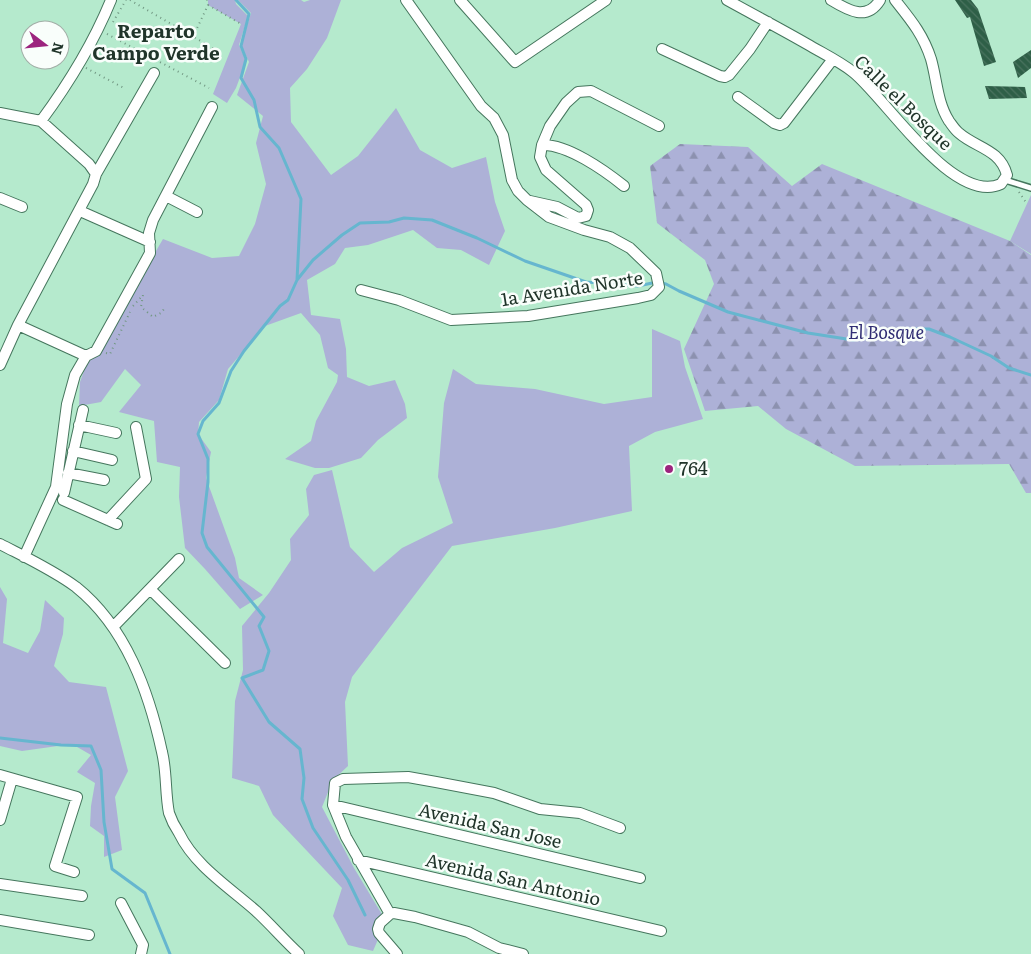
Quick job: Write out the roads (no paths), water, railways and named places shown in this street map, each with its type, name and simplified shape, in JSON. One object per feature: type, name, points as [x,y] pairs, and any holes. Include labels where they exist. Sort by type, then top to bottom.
[{"type":"street","points":[[41,121],[66,86],[100,27],[111,0]]},
{"type":"street","name":"1a Avenida Norte","points":[[361,290],[399,300],[451,320],[528,316],[638,298],[651,295],[659,287],[656,274],[630,248],[610,237],[549,217],[518,191],[512,180],[504,135],[494,118],[481,106],[406,0]]},
{"type":"street","points":[[460,0],[515,62],[606,0]]},
{"type":"street","name":"Calle el Bosque","points":[[727,0],[853,72],[922,148],[951,172],[964,180],[981,185],[996,186],[1004,180]]},
{"type":"street","points":[[831,0],[862,14],[873,10],[880,0]]},
{"type":"street","points":[[895,0],[919,30],[931,58],[941,106],[949,120],[958,133],[994,153],[1006,170],[1004,180]]},
{"type":"street","points":[[662,49],[725,77],[729,75],[750,49],[768,22]]},
{"type":"street","points":[[738,97],[774,123],[780,125],[833,59]]},
{"type":"street","points":[[0,365],[18,326],[94,184],[96,174],[154,73]]},
{"type":"street","points":[[527,200],[558,207],[578,218],[586,216],[588,210],[586,205],[542,164],[540,157],[542,145],[550,126],[566,103],[578,92],[591,91],[658,126]]},
{"type":"street","points":[[24,557],[56,487],[66,404],[75,375],[86,356],[96,351],[150,253],[149,233],[153,220],[212,107]]},
{"type":"street","points":[[0,113],[41,121],[89,164],[96,174]]},
{"type":"street","points":[[542,145],[552,145],[597,165],[624,186]]},
{"type":"street","points":[[166,196],[197,212]]},
{"type":"street","points":[[0,198],[22,207]]},
{"type":"street","points":[[80,211],[150,242]]},
{"type":"street","points":[[18,326],[86,356]]},
{"type":"street","points":[[83,410],[64,497],[112,522],[146,479],[136,427]]},
{"type":"street","points":[[79,425],[116,433]]},
{"type":"street","points":[[73,451],[112,460]]},
{"type":"street","points":[[68,474],[104,480]]},
{"type":"street","points":[[0,544],[62,578],[78,589],[113,627],[134,663],[147,696],[163,754],[169,814],[180,835],[189,850],[206,868],[258,913],[299,954]]},
{"type":"street","points":[[113,627],[179,559]]},
{"type":"street","points":[[150,589],[225,663]]},
{"type":"street","points":[[0,775],[77,797],[55,866],[74,872]]},
{"type":"street","points":[[390,914],[358,860],[333,806],[335,783],[343,779],[408,777],[427,780],[494,793],[540,809],[580,813],[620,828]]},
{"type":"street","points":[[0,820],[12,779]]},
{"type":"street","name":"Avenida San Jose","points":[[333,806],[640,878]]},
{"type":"street","name":"Avenida San Antonio","points":[[358,860],[661,931]]},
{"type":"street","points":[[0,884],[82,896]]},
{"type":"street","points":[[121,904],[143,946],[141,954]]},
{"type":"street","points":[[397,954],[379,933],[378,928],[380,923],[390,914],[399,913],[468,932],[499,948],[523,954]]},
{"type":"street","points":[[0,920],[89,935]]},
{"type":"lane","points":[[1004,180],[1031,188]]},
{"type":"waterway","points":[[236,0],[249,14],[241,46],[246,59],[241,78],[254,100],[260,127],[279,148],[301,199],[297,280]]},
{"type":"waterway","points":[[365,915],[348,880],[313,828],[302,799],[304,778],[300,749],[269,722],[242,678],[263,670],[269,651],[259,626],[264,617],[207,547],[202,533],[208,482],[208,459],[198,434],[203,421],[219,403],[231,371],[244,351],[280,306],[288,300],[297,280],[313,260],[342,235],[360,223],[389,222],[404,218],[432,220],[477,238],[525,261],[586,282],[638,286],[657,282],[666,284],[728,312],[808,333],[853,340],[886,335],[906,329],[929,329],[991,356],[1009,368],[1031,375]]},
{"type":"waterway","points":[[0,738],[61,745],[91,746],[101,770],[104,822],[112,869],[145,893],[170,954]]},
{"type":"place","name":"764","points":[[669,469]]},
{"type":"district","name":"Reparto Campo Verde","points":[[156,42]]},
{"type":"park label","name":"El Bosque","points":[[886,333]]}]
